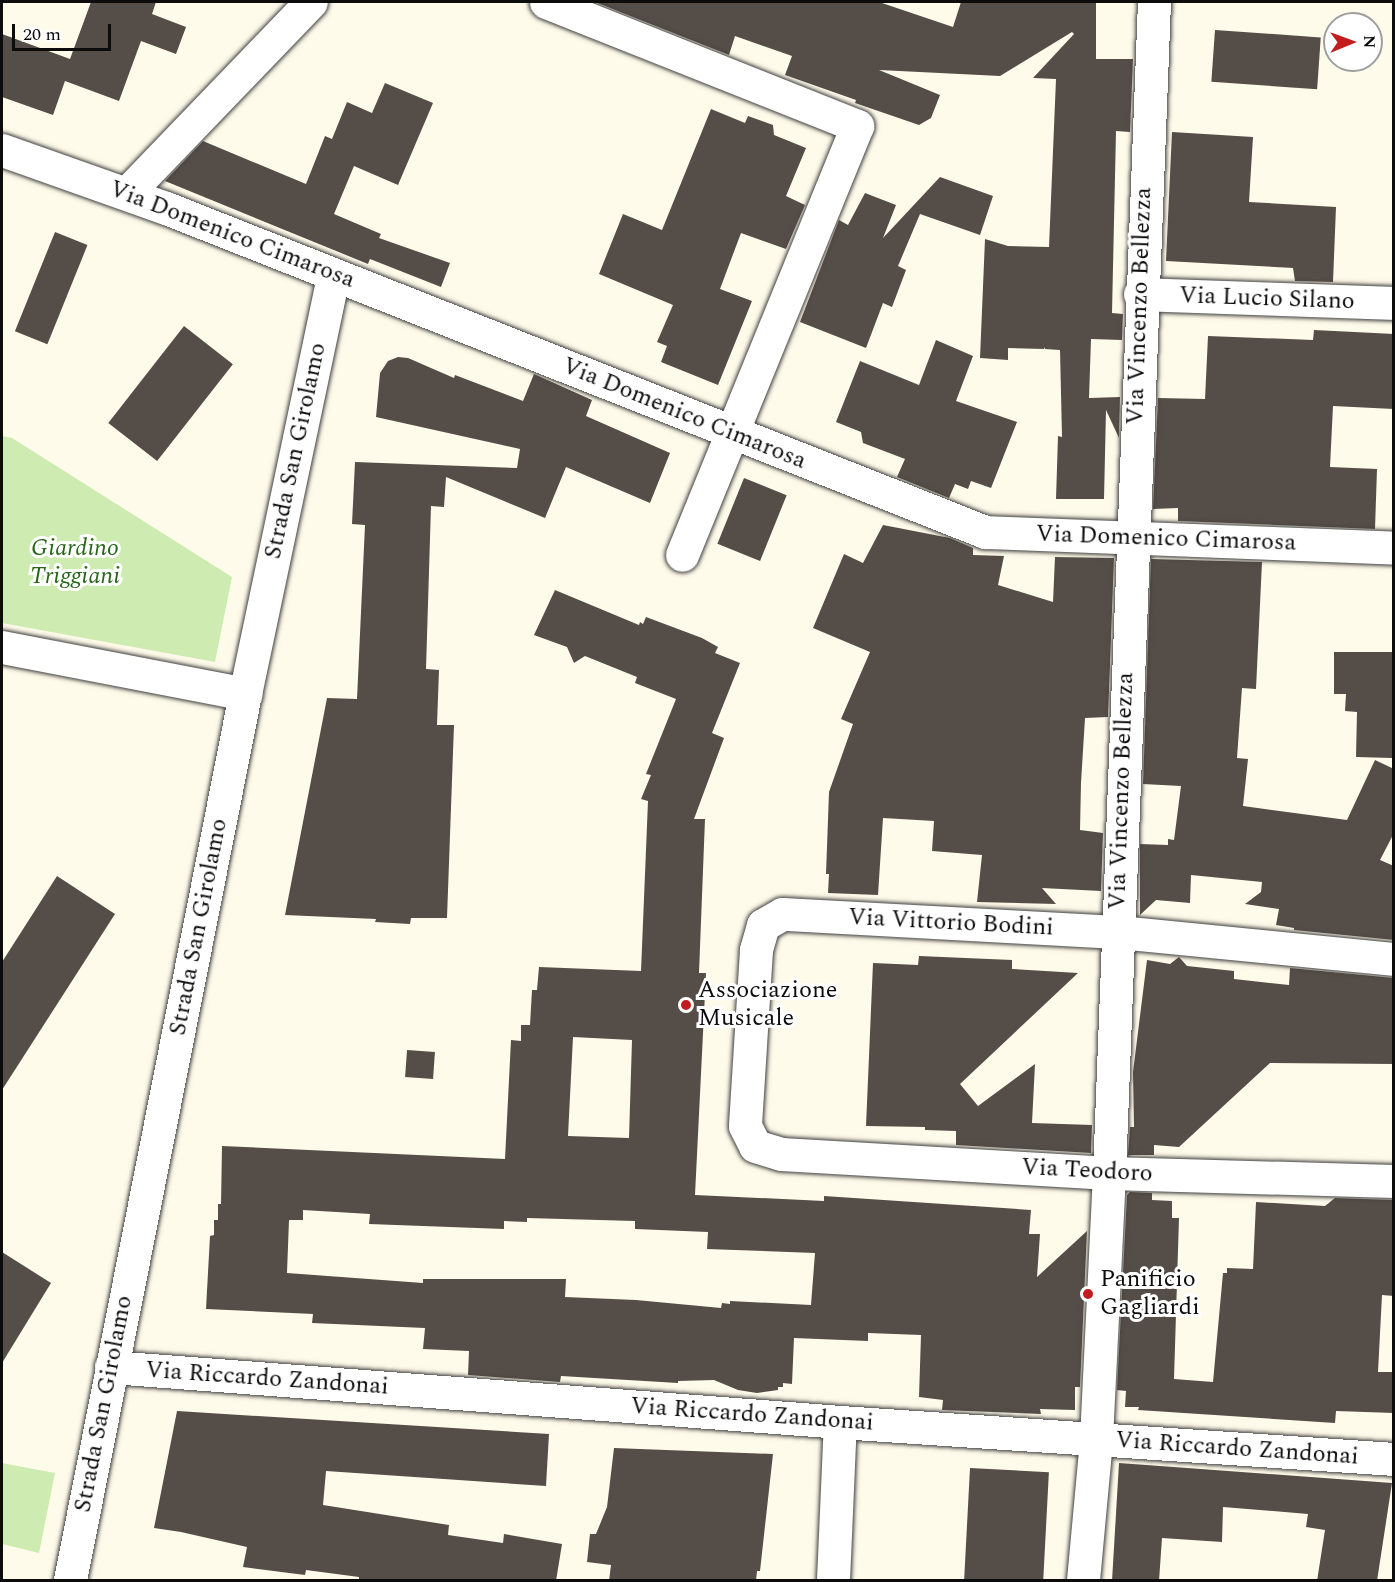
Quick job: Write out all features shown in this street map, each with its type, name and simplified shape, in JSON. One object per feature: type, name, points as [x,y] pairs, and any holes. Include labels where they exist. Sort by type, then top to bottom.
[{"type":"street","points":[[127,193],[311,2]]},
{"type":"street","points":[[546,2],[857,126],[682,555]]},
{"type":"street","name":"Via Vincenzo Bellezza","points":[[1083,1581],[1096,1439],[1109,1173],[1140,294],[1154,2]]},
{"type":"street","name":"Via Domenico Cimarosa","points":[[2,150],[127,193],[985,532],[1394,548]]},
{"type":"street","name":"Strada San Girolamo","points":[[70,1581],[245,693],[333,274]]},
{"type":"street","name":"Via Lucio Silano","points":[[1140,294],[1394,303]]},
{"type":"street","points":[[2,647],[245,693]]},
{"type":"street","name":"Via Vittorio Bodini","points":[[782,1154],[755,1146],[745,1126],[756,950],[763,925],[782,914],[1117,932],[1394,959]]},
{"type":"street","name":"Via Teodoro","points":[[782,1154],[1109,1173],[1394,1181]]},
{"type":"street","name":"Via Riccardo Zandonai","points":[[111,1367],[840,1422],[1394,1460]]},
{"type":"street","points":[[833,1581],[840,1422]]},
{"type":"green space","name":"Giardino Triggiani","points":[[2,436],[12,438],[232,577],[215,662],[2,623]]},
{"type":"green space","points":[[2,1463],[55,1473],[39,1553],[2,1544]]},
{"type":"building","points":[[91,2],[156,2],[152,14],[186,27],[176,54],[141,41],[119,101],[65,81],[53,115],[2,97],[2,34],[70,59]]},
{"type":"building","points":[[595,2],[879,2],[953,27],[961,2],[1096,2],[1096,59],[1133,59],[1130,132],[1116,131],[1112,313],[1123,314],[1122,340],[1091,339],[1089,398],[1120,397],[1119,438],[1106,410],[1104,499],[1056,499],[1058,436],[1062,437],[1060,350],[1045,349],[1045,347],[1044,349],[1008,348],[1008,360],[980,358],[985,239],[1008,246],[1049,247],[1056,79],[1033,78],[1074,34],[1072,32],[1000,76],[879,70],[940,95],[931,118],[919,125],[785,75],[792,56],[735,36],[729,55]]},
{"type":"building","points":[[1215,30],[1321,37],[1317,89],[1211,82]]},
{"type":"building","points":[[385,83],[433,103],[398,185],[354,166],[334,214],[381,234],[379,238],[450,263],[441,287],[370,259],[368,264],[165,181],[203,141],[306,184],[325,136],[332,139],[347,102],[372,113]]},
{"type":"building","points":[[711,109],[745,123],[748,116],[773,125],[774,135],[806,148],[786,196],[805,205],[786,249],[741,233],[720,289],[752,301],[718,385],[661,362],[667,346],[657,342],[673,305],[599,274],[623,214],[662,230]]},
{"type":"building","points":[[1172,132],[1253,137],[1249,202],[1336,207],[1333,282],[1295,281],[1293,268],[1166,261]]},
{"type":"building","points":[[940,177],[993,196],[980,235],[920,214],[898,266],[906,270],[892,307],[883,303],[866,348],[800,322],[839,220],[848,225],[865,193],[896,205],[883,238]]},
{"type":"building","points":[[55,232],[87,245],[47,344],[15,331]]},
{"type":"building","points":[[184,326],[233,364],[157,461],[108,423]]},
{"type":"building","points":[[1314,330],[1394,334],[1394,409],[1333,406],[1330,467],[1377,469],[1375,529],[1178,521],[1178,508],[1153,509],[1158,398],[1205,399],[1208,336],[1313,340]]},
{"type":"building","points":[[936,340],[973,356],[956,401],[1017,422],[991,488],[971,481],[968,489],[955,484],[949,498],[897,477],[905,459],[863,443],[861,432],[836,422],[860,361],[919,385]]},
{"type":"building","points":[[398,357],[408,358],[454,378],[455,375],[523,401],[534,374],[592,400],[586,416],[670,453],[650,503],[566,467],[545,518],[446,477],[444,507],[431,506],[426,669],[439,670],[437,725],[454,725],[447,918],[411,918],[410,924],[375,922],[376,919],[285,915],[327,698],[357,699],[365,525],[352,524],[355,462],[517,468],[520,449],[376,417],[380,373],[388,361]]},
{"type":"building","points":[[744,478],[787,495],[760,561],[717,544]]},
{"type":"building","points":[[883,525],[950,538],[973,548],[973,555],[1004,556],[998,585],[1053,602],[1055,557],[1114,558],[1108,717],[1085,718],[1081,783],[1080,830],[1103,833],[1101,891],[1042,888],[1056,904],[977,902],[982,855],[932,851],[934,821],[883,818],[878,895],[828,893],[829,874],[826,874],[829,792],[853,724],[841,719],[870,652],[813,628],[844,554],[863,563]]},
{"type":"building","points":[[1151,559],[1262,562],[1256,689],[1242,688],[1237,758],[1248,759],[1243,806],[1347,820],[1375,760],[1394,769],[1394,833],[1380,860],[1394,866],[1394,940],[1294,930],[1294,928],[1276,925],[1279,909],[1245,904],[1261,892],[1262,882],[1191,875],[1190,903],[1156,900],[1140,915],[1140,844],[1168,845],[1168,839],[1174,840],[1181,786],[1143,784]]},
{"type":"building","points":[[555,590],[639,625],[640,622],[643,624],[646,617],[702,638],[718,647],[715,653],[740,663],[712,733],[724,738],[694,819],[705,819],[699,973],[706,973],[695,1195],[824,1201],[824,1196],[1031,1210],[1029,1234],[1040,1234],[1037,1277],[1087,1231],[1080,1387],[1075,1387],[1075,1410],[1040,1409],[1041,1414],[942,1410],[943,1400],[919,1397],[921,1335],[868,1333],[868,1341],[794,1338],[792,1384],[783,1383],[783,1387],[778,1387],[778,1390],[757,1393],[738,1390],[714,1380],[678,1381],[678,1383],[561,1376],[560,1382],[468,1375],[469,1351],[423,1349],[425,1328],[312,1323],[313,1314],[206,1309],[210,1236],[214,1235],[214,1220],[218,1220],[218,1204],[221,1204],[222,1146],[505,1159],[511,1040],[521,1041],[521,1025],[530,1025],[532,990],[537,990],[539,967],[641,971],[648,801],[641,799],[651,775],[646,774],[676,699],[635,683],[637,677],[585,656],[574,663],[567,647],[534,635]],"holes":[[[573,1037],[632,1040],[629,1138],[568,1136]],[[303,1210],[370,1214],[369,1224],[504,1229],[504,1221],[527,1222],[527,1218],[635,1221],[635,1229],[708,1232],[707,1249],[815,1253],[811,1305],[730,1301],[730,1304],[722,1303],[721,1308],[636,1300],[565,1297],[566,1279],[423,1279],[423,1283],[287,1273],[289,1220],[303,1220]]]},
{"type":"building","points":[[1334,652],[1394,652],[1392,758],[1356,757],[1357,712],[1345,711],[1346,694],[1334,694]]},
{"type":"building","points":[[57,876],[115,914],[2,1090],[2,962]]},
{"type":"building","points":[[919,956],[1012,960],[1012,969],[1078,973],[960,1084],[978,1106],[1035,1064],[1032,1123],[1092,1125],[1091,1153],[956,1145],[956,1131],[925,1130],[925,1127],[866,1126],[873,963],[918,965]]},
{"type":"building","points":[[1179,957],[1187,966],[1234,971],[1234,979],[1289,985],[1290,968],[1394,978],[1394,1064],[1270,1063],[1179,1147],[1154,1145],[1154,1155],[1128,1155],[1130,1127],[1134,1127],[1133,1072],[1147,960],[1170,964]]},
{"type":"building","points":[[407,1050],[435,1052],[433,1079],[405,1077]]},
{"type":"building","points":[[1130,1192],[1152,1193],[1152,1200],[1172,1201],[1172,1218],[1179,1218],[1174,1379],[1213,1382],[1223,1273],[1227,1273],[1227,1268],[1253,1269],[1256,1202],[1325,1206],[1335,1198],[1394,1200],[1394,1296],[1382,1295],[1378,1372],[1394,1372],[1394,1413],[1336,1411],[1335,1423],[1138,1410],[1139,1407],[1125,1407],[1126,1391],[1117,1390],[1127,1195]]},
{"type":"building","points":[[2,1252],[51,1283],[2,1363]]},
{"type":"building","points":[[177,1411],[549,1434],[546,1486],[326,1471],[323,1505],[449,1525],[448,1535],[503,1543],[504,1534],[562,1544],[556,1581],[359,1581],[359,1577],[306,1570],[305,1575],[243,1567],[247,1547],[154,1528]]},
{"type":"building","points":[[614,1448],[773,1454],[760,1571],[757,1571],[756,1581],[609,1581],[611,1565],[587,1562],[590,1534],[596,1534],[607,1507]]},
{"type":"building","points":[[1119,1463],[1392,1483],[1377,1581],[1317,1581],[1325,1530],[1306,1527],[1308,1514],[1223,1507],[1222,1542],[1162,1538],[1159,1581],[1112,1581]]},
{"type":"building","points":[[970,1468],[1049,1472],[1043,1580],[964,1580]]},
{"type":"place","name":"Associazione Musicale","points":[[686,1005]]},
{"type":"place","name":"Panificio Gagliardi","points":[[1088,1294]]}]
